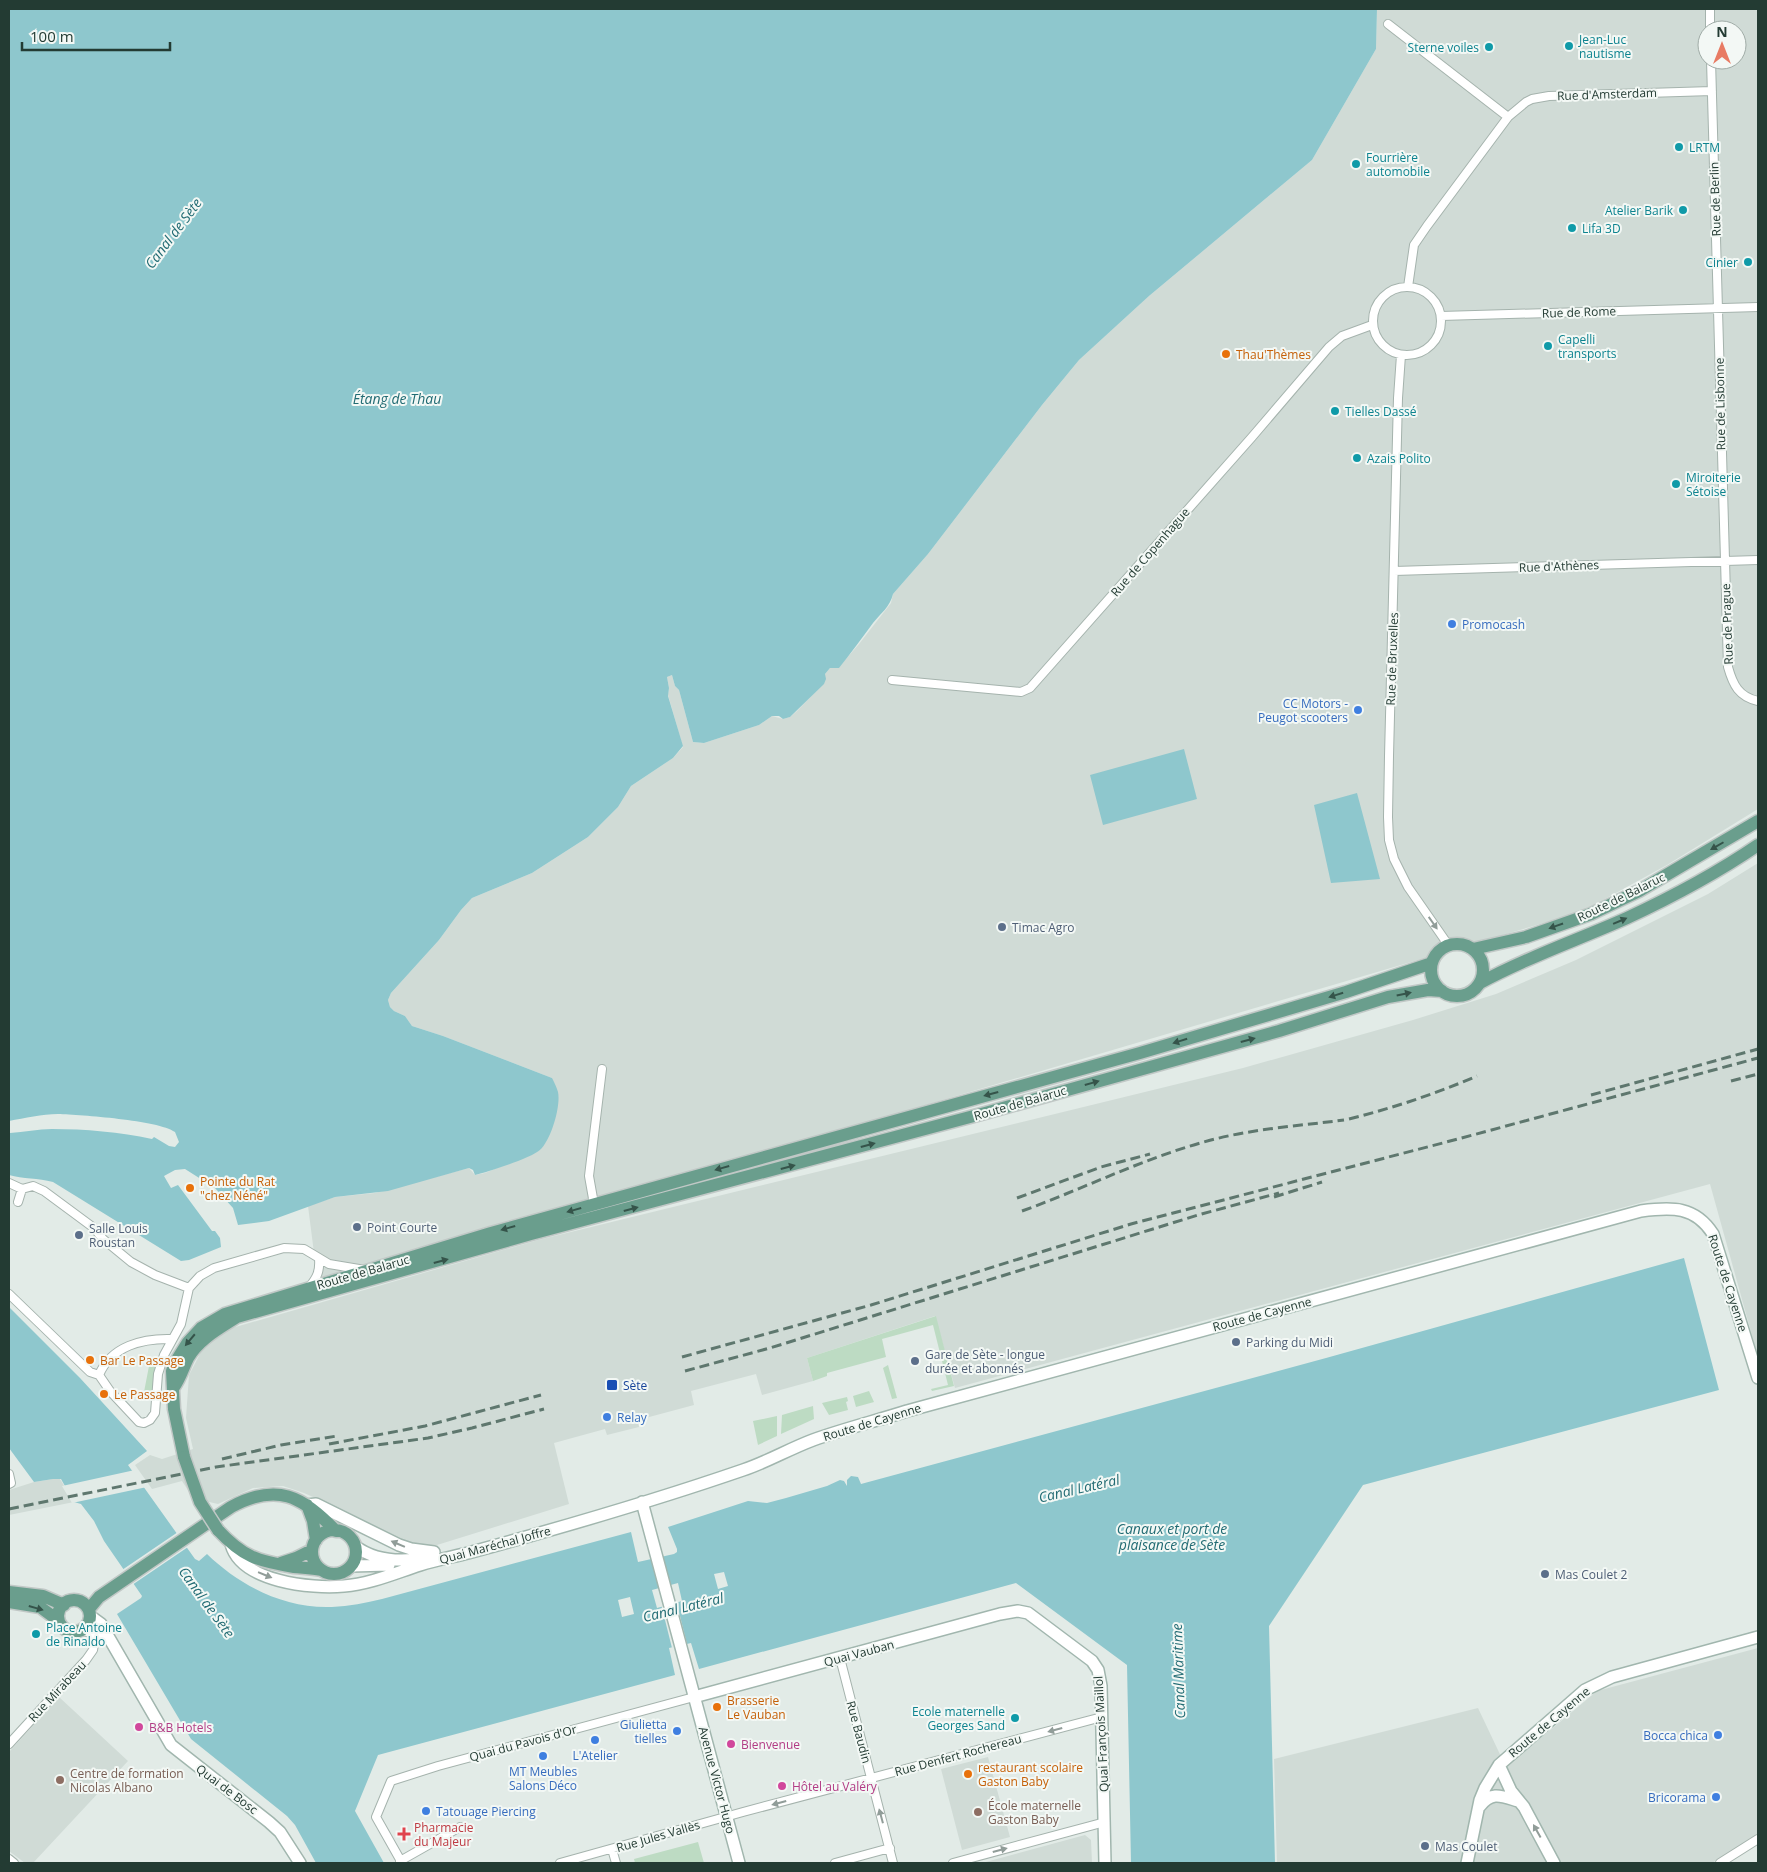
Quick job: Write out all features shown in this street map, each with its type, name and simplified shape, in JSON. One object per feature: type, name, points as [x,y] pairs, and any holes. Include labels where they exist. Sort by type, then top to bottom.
[{"type":"main road","name":"Route de Balaruc","points":[[1473,950],[1526,937],[1591,914],[1639,891],[1758,821]]},
{"type":"main road","name":"Route de Balaruc","points":[[1480,983],[1533,957],[1628,918],[1732,863],[1758,845]]},
{"type":"main road","points":[[1461,945],[1473,950],[1481,959],[1483,965],[1480,983],[1466,995],[1453,996],[1442,991],[1434,982],[1432,976],[1432,963],[1438,952],[1449,946],[1461,945]]},
{"type":"main road","name":"Route de Balaruc","points":[[321,1570],[255,1559],[231,1544],[218,1530],[200,1502],[184,1457],[174,1409],[172,1371],[188,1342],[201,1328],[225,1314],[309,1287],[331,1286],[368,1270],[594,1204],[1140,1053],[1346,992],[1432,963]]},
{"type":"main road","name":"Route de Balaruc","points":[[174,1387],[181,1377],[189,1358],[215,1330],[238,1317],[331,1286],[597,1218],[994,1111],[1279,1031],[1388,998],[1428,990],[1442,991]]},
{"type":"main road","points":[[594,1204],[597,1218]]},
{"type":"main road","points":[[87,1610],[99,1597],[231,1507],[243,1500],[268,1494],[294,1497],[307,1505],[319,1513],[336,1531],[348,1536],[355,1546],[355,1558],[351,1566],[343,1572],[336,1574],[321,1570],[315,1564],[313,1521],[307,1505]]},
{"type":"main road","points":[[279,1564],[296,1558],[314,1545],[325,1532],[336,1531]]},
{"type":"main road","points":[[9,1592],[43,1596],[64,1605]]},
{"type":"main road","points":[[9,1602],[40,1607],[59,1621],[65,1629],[70,1631],[90,1631],[87,1610],[72,1601],[64,1605],[59,1612],[59,1621]]},
{"type":"street","points":[[1388,24],[1508,117]]},
{"type":"street","name":"Rue de Berlin","points":[[1711,70],[1718,308]]},
{"type":"street","name":"Rue d'Amsterdam","points":[[1408,287],[1414,245],[1508,117],[1532,98],[1712,91]]},
{"type":"street","points":[[1408,287],[1420,290],[1430,296],[1437,305],[1441,316],[1441,327],[1437,337],[1431,346],[1417,354],[1401,355],[1390,352],[1375,336],[1372,325],[1373,313],[1382,298],[1396,289],[1408,287]]},
{"type":"street","name":"Rue de Rome","points":[[1441,316],[1758,307]]},
{"type":"street","name":"Rue de Lisbonne","points":[[1718,308],[1724,561]]},
{"type":"street","name":"Rue de Copenhague","points":[[892,680],[1021,692],[1030,688],[1252,437],[1328,347],[1342,336],[1372,325]]},
{"type":"street","name":"Rue de Bruxelles","points":[[1401,355],[1394,571],[1389,840],[1394,859],[1408,887],[1449,946]]},
{"type":"street","name":"Rue d'Athènes","points":[[1394,571],[1758,560]]},
{"type":"street","name":"Rue de Prague","points":[[1724,561],[1728,667],[1733,685],[1742,694],[1758,701]]},
{"type":"street","points":[[594,1204],[589,1176],[602,1068]]},
{"type":"street","points":[[9,1183],[22,1189],[33,1186],[44,1191],[94,1228],[131,1262],[155,1275],[189,1288]]},
{"type":"street","points":[[18,1202],[22,1189]]},
{"type":"street","name":"Route de Cayenne","points":[[642,1502],[752,1466],[813,1440],[907,1411],[1641,1210],[1672,1208],[1693,1214],[1702,1220],[1713,1234],[1758,1378]]},
{"type":"street","points":[[9,1294],[90,1372],[99,1376],[110,1391],[139,1422],[144,1423],[150,1420],[155,1413],[158,1374],[164,1355],[181,1324],[189,1288],[200,1276],[214,1268],[284,1248],[304,1249],[319,1264],[324,1279],[331,1286]]},
{"type":"street","points":[[319,1264],[368,1270]]},
{"type":"street","points":[[309,1287],[316,1278],[319,1264]]},
{"type":"street","points":[[329,1264],[332,1276],[331,1286]]},
{"type":"street","points":[[99,1376],[102,1367],[123,1348],[157,1338],[172,1339]]},
{"type":"street","points":[[9,1474],[10,1483]]},
{"type":"street","name":"Quai Maréchal Joffre","points":[[421,1565],[642,1502]]},
{"type":"street","name":"Avenue Victor Hugo","points":[[642,1502],[739,1863]]},
{"type":"street","points":[[307,1505],[316,1504],[398,1545],[411,1549],[446,1554]]},
{"type":"street","name":"Quai Maréchal Joffre","points":[[355,1546],[375,1557],[388,1560],[426,1558],[558,1522],[570,1524]]},
{"type":"street","points":[[231,1544],[236,1556],[248,1567],[279,1580],[305,1586],[346,1586],[379,1579],[421,1565]]},
{"type":"street","points":[[351,1566],[421,1565]]},
{"type":"street","name":"Quai de Bosc","points":[[87,1610],[101,1624],[171,1745],[280,1832],[300,1863]]},
{"type":"street","name":"Quai Vauban","points":[[694,1697],[1000,1614],[1018,1610],[1024,1612]]},
{"type":"street","name":"Quai François Maillol","points":[[1024,1612],[1032,1616],[1096,1665],[1100,1675],[1105,1863]]},
{"type":"street","points":[[90,1631],[109,1638]]},
{"type":"street","name":"Rue Mirabeau","points":[[9,1744],[86,1660],[93,1650],[90,1631]]},
{"type":"street","name":"Route de Cayenne","points":[[1467,1863],[1485,1788],[1499,1765],[1585,1690],[1598,1683],[1758,1637]]},
{"type":"street","name":"Rue Baudin","points":[[840,1658],[894,1863]]},
{"type":"street","name":"Quai du Pavois d'Or","points":[[401,1862],[376,1817],[391,1781],[398,1777],[694,1697]]},
{"type":"street","name":"Rue Denfert Rochereau","points":[[727,1817],[1102,1717]]},
{"type":"street","points":[[1499,1765],[1511,1791],[1524,1807],[1554,1863]]},
{"type":"street","points":[[1479,1807],[1488,1798],[1493,1796],[1518,1801]]},
{"type":"street","name":"Rue Jules Vallès","points":[[560,1863],[727,1817]]},
{"type":"street","points":[[953,1863],[1105,1822]]},
{"type":"street","points":[[401,1862],[460,1827]]},
{"type":"street","points":[[1720,1863],[1758,1839]]},
{"type":"street","points":[[834,1863],[890,1848]]},
{"type":"street","points":[[612,1849],[616,1863]]},
{"type":"street","points":[[9,1859],[14,1863]]},
{"type":"shaded area","points":[[1377,9],[1758,9],[1758,809],[1667,865],[1581,912],[318,1284],[308,1206],[335,1197],[375,1193],[469,1168],[475,1175],[485,1173],[540,1150],[547,1140],[552,1078],[412,1026],[405,1016],[390,1007],[388,1000],[391,993],[439,940],[472,898],[532,873],[588,837],[618,807],[631,786],[673,758],[683,747],[668,695],[667,677],[672,675],[675,686],[679,690],[693,742],[704,743],[759,725],[772,716],[783,719],[790,717],[823,684],[825,674],[830,668],[839,667],[859,644],[891,603],[893,594],[928,554],[1042,405],[1079,360],[1149,296],[1312,160],[1376,49]]},
{"type":"shaded area","points":[[1758,863],[1758,1357],[1710,1184],[955,1388],[935,1316],[807,1358],[813,1381],[762,1395],[756,1374],[691,1391],[694,1405],[638,1420],[639,1427],[607,1435],[605,1429],[554,1443],[569,1504],[425,1548],[403,1541],[329,1504],[283,1486],[253,1488],[218,1504],[205,1501],[189,1492],[182,1481],[152,1489],[135,1465],[150,1455],[162,1459],[193,1449],[186,1418],[189,1375],[202,1350],[225,1330],[538,1240],[1243,1068],[1413,1020],[1496,994],[1576,960],[1708,894]]},
{"type":"shaded area","points":[[60,1479],[74,1502],[9,1515],[9,1490],[34,1482]]},
{"type":"shaded area","points":[[1758,1648],[1758,1834],[1712,1863],[1277,1863],[1274,1759],[1478,1708],[1506,1767],[1597,1691]]},
{"type":"shaded area","name":"Centre de formation Nicolas Albano","points":[[59,1697],[128,1761],[33,1863],[25,1863],[9,1851],[9,1752]]},
{"type":"shaded area","name":"École maternelle Gaston Baby","points":[[988,1757],[1010,1837],[962,1850],[941,1769]]},
{"type":"shaded area","points":[[1085,1835],[1091,1840],[1092,1863],[982,1863]]},
{"type":"green space","points":[[936,1316],[954,1386],[932,1391],[931,1389],[948,1385],[933,1325],[882,1339],[886,1357],[827,1373],[827,1376],[813,1381],[807,1358]]},
{"type":"green space","points":[[157,1365],[153,1401],[144,1392],[149,1366]]},
{"type":"green space","points":[[888,1365],[897,1398],[892,1399],[883,1368]]},
{"type":"green space","points":[[869,1391],[874,1402],[856,1407],[853,1396]]},
{"type":"green space","points":[[847,1397],[848,1410],[829,1415],[822,1403]]},
{"type":"green space","points":[[813,1406],[814,1419],[781,1434],[782,1415]]},
{"type":"green space","points":[[777,1416],[777,1436],[758,1445],[753,1421]]},
{"type":"green space","points":[[698,1842],[704,1863],[635,1863],[634,1859]]},
{"type":"water","name":"Étang de Thau","points":[[9,9],[1377,9],[1376,49],[1312,160],[1149,296],[1079,360],[1042,405],[928,554],[893,594],[887,606],[839,668],[830,668],[825,674],[824,684],[790,717],[783,719],[779,716],[772,716],[759,725],[704,743],[693,742],[679,690],[675,686],[672,675],[667,677],[668,696],[683,746],[673,758],[631,786],[618,807],[588,837],[532,873],[472,898],[439,940],[391,993],[388,1000],[390,1007],[405,1016],[412,1026],[552,1078],[559,1098],[557,1114],[548,1139],[540,1150],[519,1161],[475,1175],[473,1170],[469,1168],[388,1191],[335,1197],[269,1221],[238,1225],[233,1208],[215,1188],[185,1169],[175,1170],[164,1176],[171,1188],[178,1185],[212,1231],[215,1231],[220,1238],[221,1247],[189,1260],[181,1261],[53,1182],[9,1175],[10,1133],[47,1129],[77,1130],[115,1133],[152,1139],[154,1137],[169,1146],[175,1147],[179,1142],[175,1132],[153,1124],[137,1121],[58,1114],[40,1115],[9,1121]]},
{"type":"water","points":[[1184,749],[1197,799],[1103,825],[1090,775]]},
{"type":"water","points":[[1357,793],[1380,879],[1331,883],[1314,805]]},
{"type":"water","name":"Canaux et port de plaisance de Sète","points":[[1684,1258],[1719,1390],[1363,1485],[1269,1626],[1275,1863],[1131,1863],[1127,1665],[1016,1583],[699,1669],[691,1643],[669,1648],[675,1675],[378,1755],[355,1811],[384,1863],[316,1863],[295,1825],[287,1816],[191,1739],[117,1614],[142,1596],[104,1541],[94,1521],[81,1504],[74,1502],[61,1479],[34,1482],[9,1448],[9,1307],[80,1378],[147,1451],[128,1465],[195,1559],[199,1561],[207,1554],[234,1576],[280,1600],[314,1607],[332,1607],[382,1599],[631,1532],[638,1562],[674,1554],[677,1552],[677,1549],[668,1527],[748,1501],[767,1503],[827,1486],[840,1480],[844,1481],[847,1486],[847,1480],[851,1476],[858,1477],[861,1484],[1326,1358]],"holes":[[[724,1572],[728,1586],[718,1589],[714,1574]],[[678,1583],[682,1601],[657,1608],[652,1590]],[[630,1597],[634,1614],[622,1617],[618,1600]]]},
{"type":"pier","points":[[135,1470],[147,1487],[72,1503],[62,1486]]},
{"type":"pier","points":[[178,1532],[188,1547],[132,1585],[122,1570]]},
{"type":"pier","points":[[676,1600],[687,1644],[672,1648],[661,1604]]},
{"type":"railway","points":[[1591,1095],[1758,1049]]},
{"type":"railway","points":[[682,1357],[871,1305],[1131,1224],[1458,1139],[1758,1058]]},
{"type":"railway","points":[[1731,1081],[1758,1074]]},
{"type":"railway","points":[[1349,1119],[1414,1100],[1477,1076]]},
{"type":"railway","points":[[1022,1211],[1158,1157],[1204,1142],[1256,1131],[1344,1120]]},
{"type":"railway","points":[[1017,1198],[1101,1167],[1150,1154]]},
{"type":"railway","points":[[1274,1197],[1322,1182]]},
{"type":"railway","points":[[685,1371],[770,1348],[1198,1215],[1279,1193]]},
{"type":"railway","points":[[329,1444],[425,1426],[541,1395]]},
{"type":"railway","points":[[9,1509],[216,1467],[428,1438],[544,1409]]},
{"type":"railway","points":[[222,1459],[281,1445],[337,1436]]},
{"type":"place","name":"Jean-Luc nautisme","points":[[1569,46]]},
{"type":"place","name":"Sterne voiles","points":[[1489,47]]},
{"type":"place","name":"LRTM","points":[[1679,147]]},
{"type":"place","name":"Fourrière automobile","points":[[1356,164]]},
{"type":"place","name":"Atelier Barik","points":[[1683,210]]},
{"type":"place","name":"Lifa 3D","points":[[1572,228]]},
{"type":"place","name":"Cinier","points":[[1748,262]]},
{"type":"place","name":"Capelli transports","points":[[1548,346]]},
{"type":"place","name":"Thau'Thèmes","points":[[1226,354]]},
{"type":"place","name":"Tielles Dassé","points":[[1335,411]]},
{"type":"place","name":"Azais Polito","points":[[1357,458]]},
{"type":"place","name":"Miroiterie Sétoise","points":[[1676,484]]},
{"type":"place","name":"Promocash","points":[[1452,624]]},
{"type":"place","name":"CC Motors - Peugot scooters","points":[[1358,710]]},
{"type":"place","name":"Timac Agro","points":[[1002,927]]},
{"type":"place","name":"Pointe du Rat \"chez Néné\"","points":[[190,1188]]},
{"type":"place","name":"Point Courte","points":[[357,1227]]},
{"type":"place","name":"Salle Louis Roustan","points":[[79,1235]]},
{"type":"place","name":"Parking du Midi","points":[[1236,1342]]},
{"type":"place","name":"Bar Le Passage","points":[[90,1360]]},
{"type":"place","name":"Gare de Sète - longue durée et abonnés","points":[[915,1361]]},
{"type":"place","name":"Sète","points":[[612,1385]]},
{"type":"place","name":"Le Passage","points":[[104,1394]]},
{"type":"place","name":"Relay","points":[[607,1417]]},
{"type":"place","name":"Mas Coulet 2","points":[[1545,1574]]},
{"type":"place","name":"Place Antoine de Rinaldo","points":[[36,1634]]},
{"type":"place","name":"Brasserie Le Vauban","points":[[717,1707]]},
{"type":"place","name":"Ecole maternelle Georges Sand","points":[[1015,1718]]},
{"type":"place","name":"B&B Hotels","points":[[139,1727]]},
{"type":"place","name":"Giulietta tielles","points":[[677,1731]]},
{"type":"place","name":"Bocca chica","points":[[1718,1735]]},
{"type":"place","name":"L'Atelier","points":[[595,1740]]},
{"type":"place","name":"Bienvenue","points":[[731,1744]]},
{"type":"place","name":"MT Meubles Salons Déco","points":[[543,1756]]},
{"type":"place","name":"restaurant scolaire Gaston Baby","points":[[968,1774]]},
{"type":"place","name":"Centre de formation Nicolas Albano","points":[[60,1780]]},
{"type":"place","name":"Hôtel au Valéry","points":[[782,1786]]},
{"type":"place","name":"Bricorama","points":[[1716,1797]]},
{"type":"place","name":"Tatouage Piercing","points":[[426,1811]]},
{"type":"place","name":"École maternelle Gaston Baby","points":[[978,1812]]},
{"type":"place","name":"Pharmacie du Majeur","points":[[404,1834]]},
{"type":"place","name":"Mas Coulet","points":[[1425,1846]]},
{"type":"water label","name":"Canal de Sète","points":[[173,233]]},
{"type":"water label","name":"Canal Latéral","points":[[1079,1488]]},
{"type":"water label","name":"Canal de Sète","points":[[207,1602]]},
{"type":"water label","name":"Canal Latéral","points":[[683,1607]]},
{"type":"water label","name":"Canal Maritime","points":[[1178,1671]]}]
